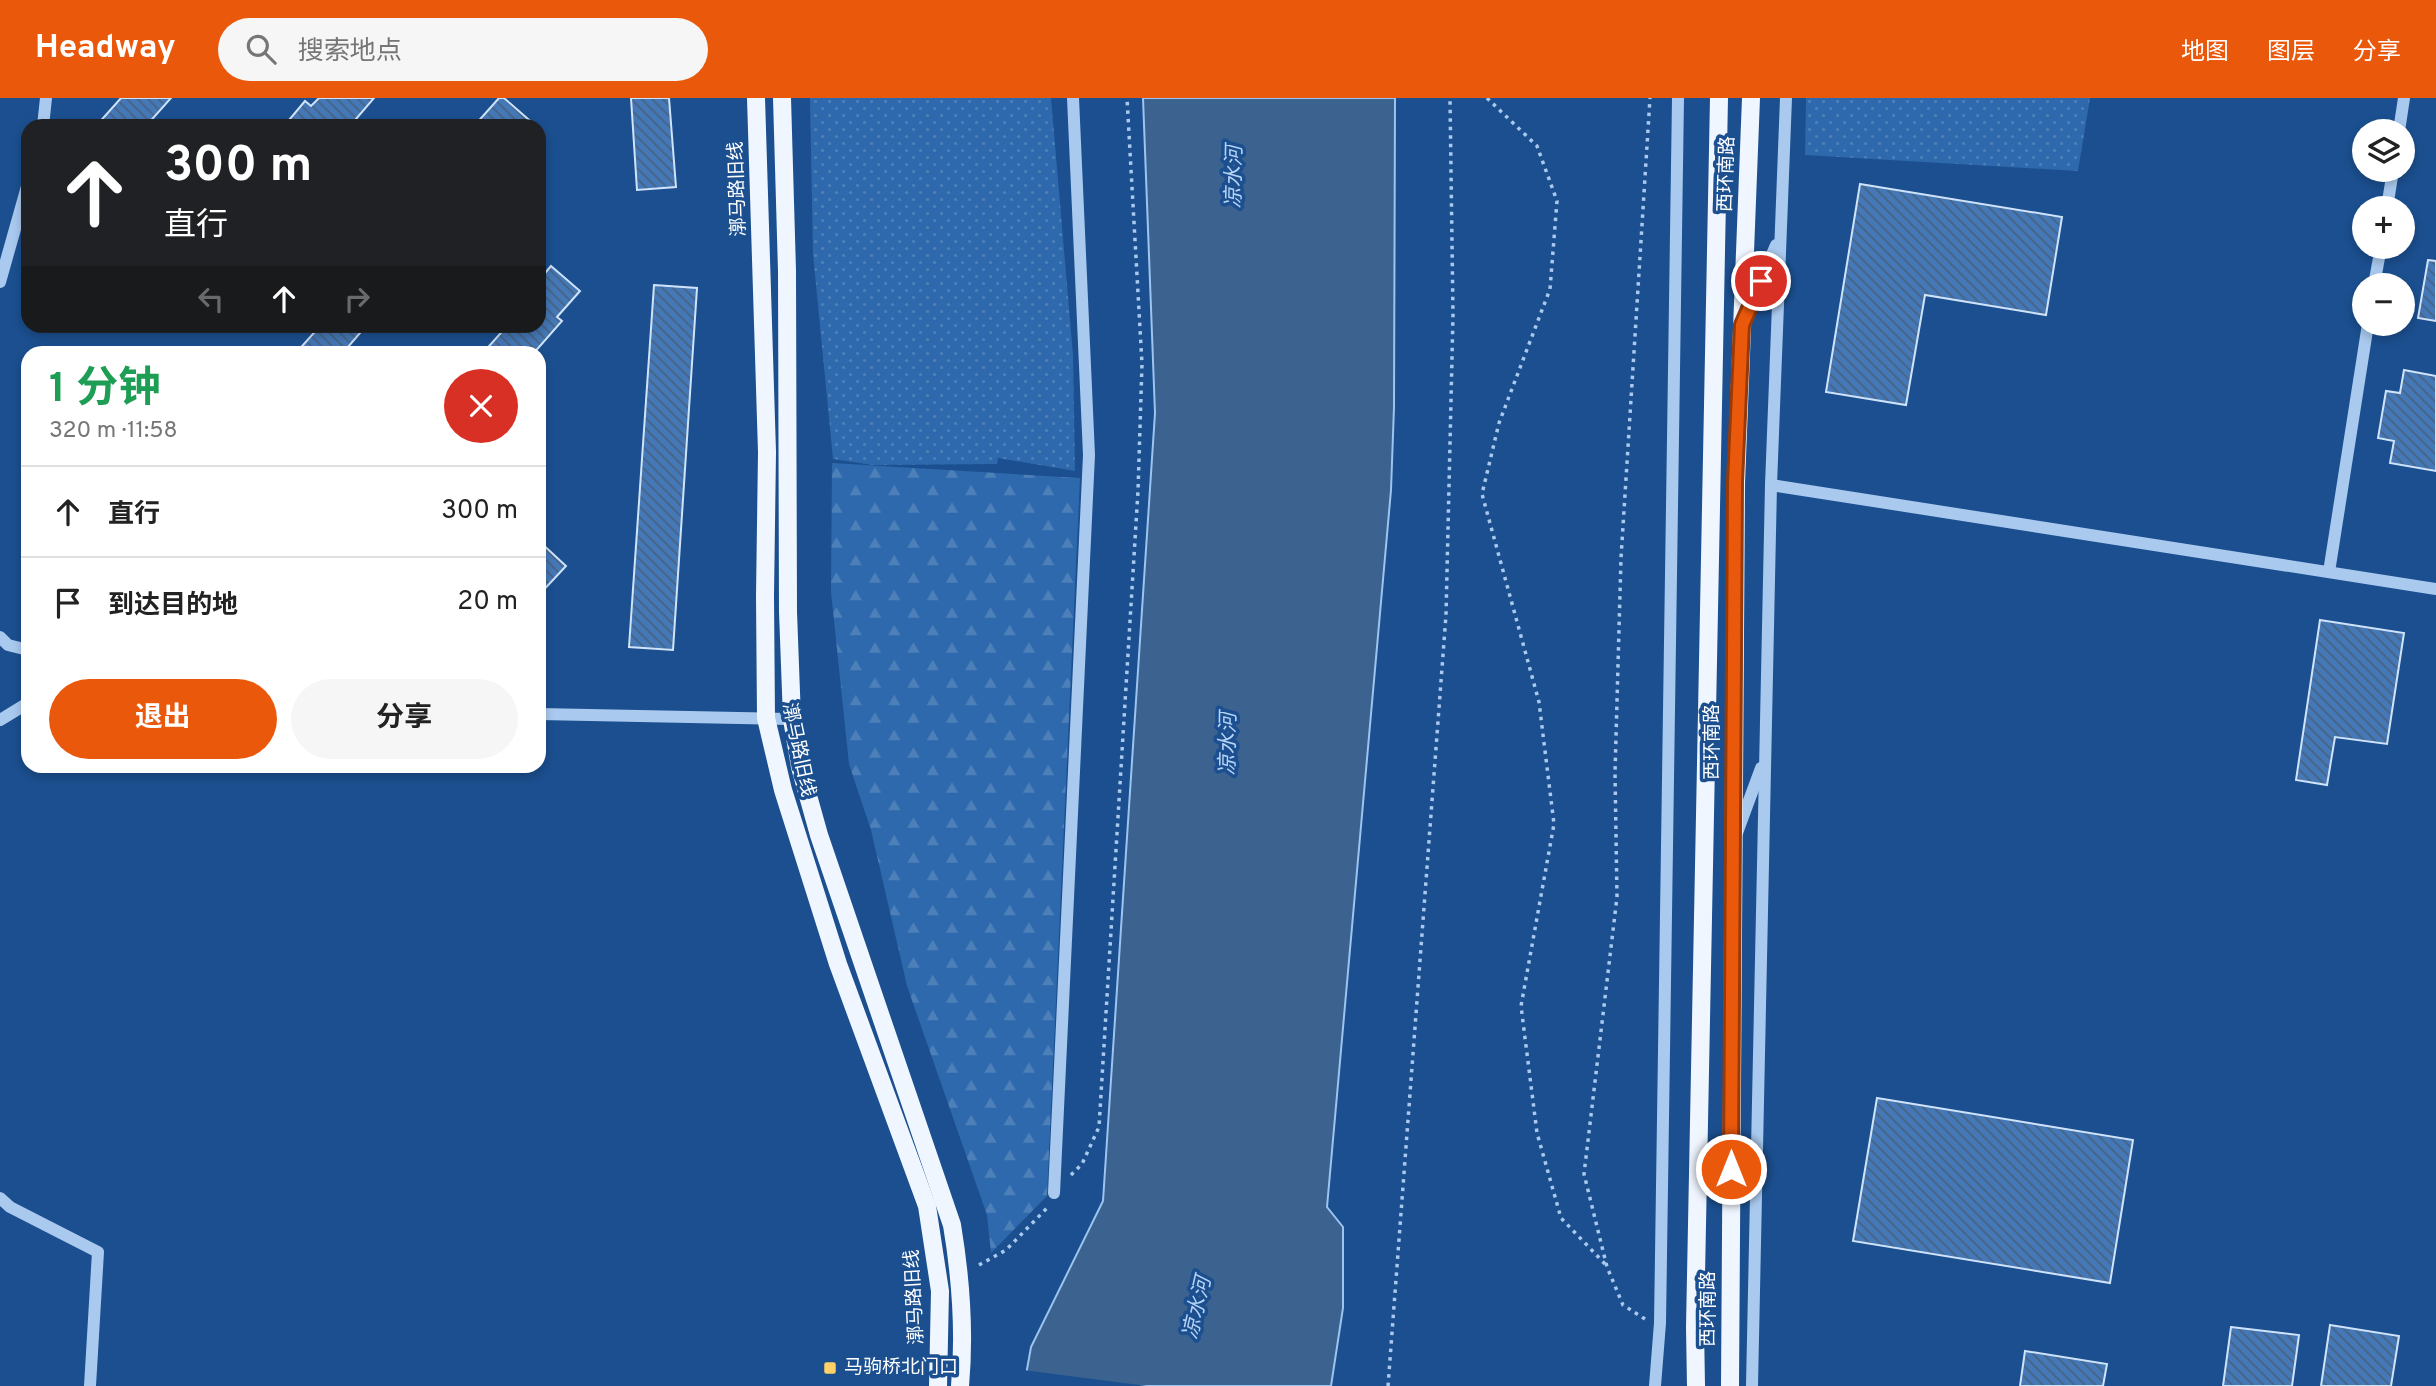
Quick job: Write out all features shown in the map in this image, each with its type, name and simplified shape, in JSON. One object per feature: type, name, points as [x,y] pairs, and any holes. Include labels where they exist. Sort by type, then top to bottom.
[{"type":"main road","name":"漷马路旧线","points":[[756,98],[767,452],[766,718],[783,790],[838,964],[927,1206],[940,1291],[938,1386]]},
{"type":"main road","name":"漷马路旧线","points":[[782,98],[787,271],[788,612],[792,719],[800,767],[819,835],[952,1224],[961,1273],[964,1348],[960,1386]]},
{"type":"main road","name":"西环南路","points":[[1696,1386],[1719,98]]},
{"type":"main road","name":"西环南路","points":[[1730,1386],[1735,482],[1751,98]]},
{"type":"street","points":[[44,119],[46,98]]},
{"type":"street","points":[[1054,1193],[1089,455],[1073,98]]},
{"type":"street","points":[[1655,1386],[1660,1323],[1678,98]]},
{"type":"street","points":[[1752,1386],[1771,485],[1786,98]]},
{"type":"street","points":[[2401,119],[2404,98]]},
{"type":"street","points":[[0,282],[21,208]]},
{"type":"street","points":[[1742,325],[1780,236]]},
{"type":"street","points":[[2329,572],[2366,336]]},
{"type":"street","points":[[1771,485],[2436,589]]},
{"type":"street","points":[[0,637],[8,645],[21,648]]},
{"type":"street","points":[[0,720],[21,707]]},
{"type":"street","points":[[546,714],[792,719]]},
{"type":"street","points":[[1733,843],[1765,757]]},
{"type":"street","points":[[0,1198],[10,1207],[98,1252],[90,1386]]},
{"type":"path","points":[[979,1265],[1006,1250],[1050,1205],[1054,1193],[1082,1164],[1099,1127],[1138,491],[1142,364],[1127,98]]},
{"type":"path","points":[[1388,1386],[1446,615],[1453,315],[1450,98]]},
{"type":"path","points":[[1487,98],[1538,146],[1557,201],[1550,289],[1499,424],[1482,495],[1539,702],[1554,824],[1521,1006],[1537,1133],[1562,1218],[1607,1267]]},
{"type":"path","points":[[1650,98],[1621,558],[1615,773],[1618,897],[1584,1174],[1607,1267],[1623,1305],[1651,1322],[1660,1323]]},
{"type":"green space","points":[[810,98],[1051,98],[1073,355],[1075,471],[998,458],[997,464],[873,465],[833,459],[813,254]]},
{"type":"green space","points":[[1806,98],[2090,98],[2078,171],[1805,155]]},
{"type":"green space","points":[[832,463],[1080,478],[1047,1196],[991,1253],[987,1215],[907,986],[871,830],[849,764],[831,592]]},
{"type":"water","name":"凉水河","points":[[1143,98],[1395,98],[1394,407],[1391,490],[1327,1207],[1343,1227],[1343,1308],[1331,1386],[1024,1386],[1031,1347],[1103,1201],[1155,413]]},
{"type":"pier","points":[[1023,1370],[1147,1386],[1020,1386]]},
{"type":"building","points":[[121,98],[171,98],[152,119],[102,119]]},
{"type":"building","points":[[319,98],[374,98],[356,119],[290,119],[305,101],[311,106]]},
{"type":"building","points":[[499,98],[504,98],[528,119],[480,119]]},
{"type":"building","points":[[631,98],[669,98],[676,187],[637,190]]},
{"type":"building","points":[[1860,184],[2062,217],[2046,315],[1925,295],[1906,405],[1826,392]]},
{"type":"building","points":[[2428,260],[2436,261],[2436,321],[2418,318]]},
{"type":"building","points":[[551,266],[580,291],[557,317],[562,321],[540,346],[489,346],[501,333],[546,333],[546,272]]},
{"type":"building","points":[[654,285],[697,288],[673,650],[629,647]]},
{"type":"building","points":[[314,333],[360,333],[349,346],[302,346]]},
{"type":"building","points":[[2404,370],[2436,376],[2436,471],[2390,463],[2394,441],[2378,438],[2386,391],[2400,393]]},
{"type":"building","points":[[546,547],[566,566],[546,587]]},
{"type":"building","points":[[2320,620],[2404,633],[2387,744],[2335,737],[2327,785],[2296,780]]},
{"type":"building","points":[[1877,1098],[2133,1140],[2110,1283],[1853,1241]]},
{"type":"building","points":[[2330,1325],[2399,1336],[2391,1386],[2321,1386]]},
{"type":"building","points":[[2231,1327],[2299,1335],[2292,1386],[2223,1386]]},
{"type":"building","points":[[2025,1351],[2107,1364],[2103,1386],[2020,1386]]},
{"type":"place","name":"马驹桥北门口","points":[[830,1368]]},
{"type":"route","points":[[1731,1169],[1735,482],[1742,325],[1761,281]]}]
